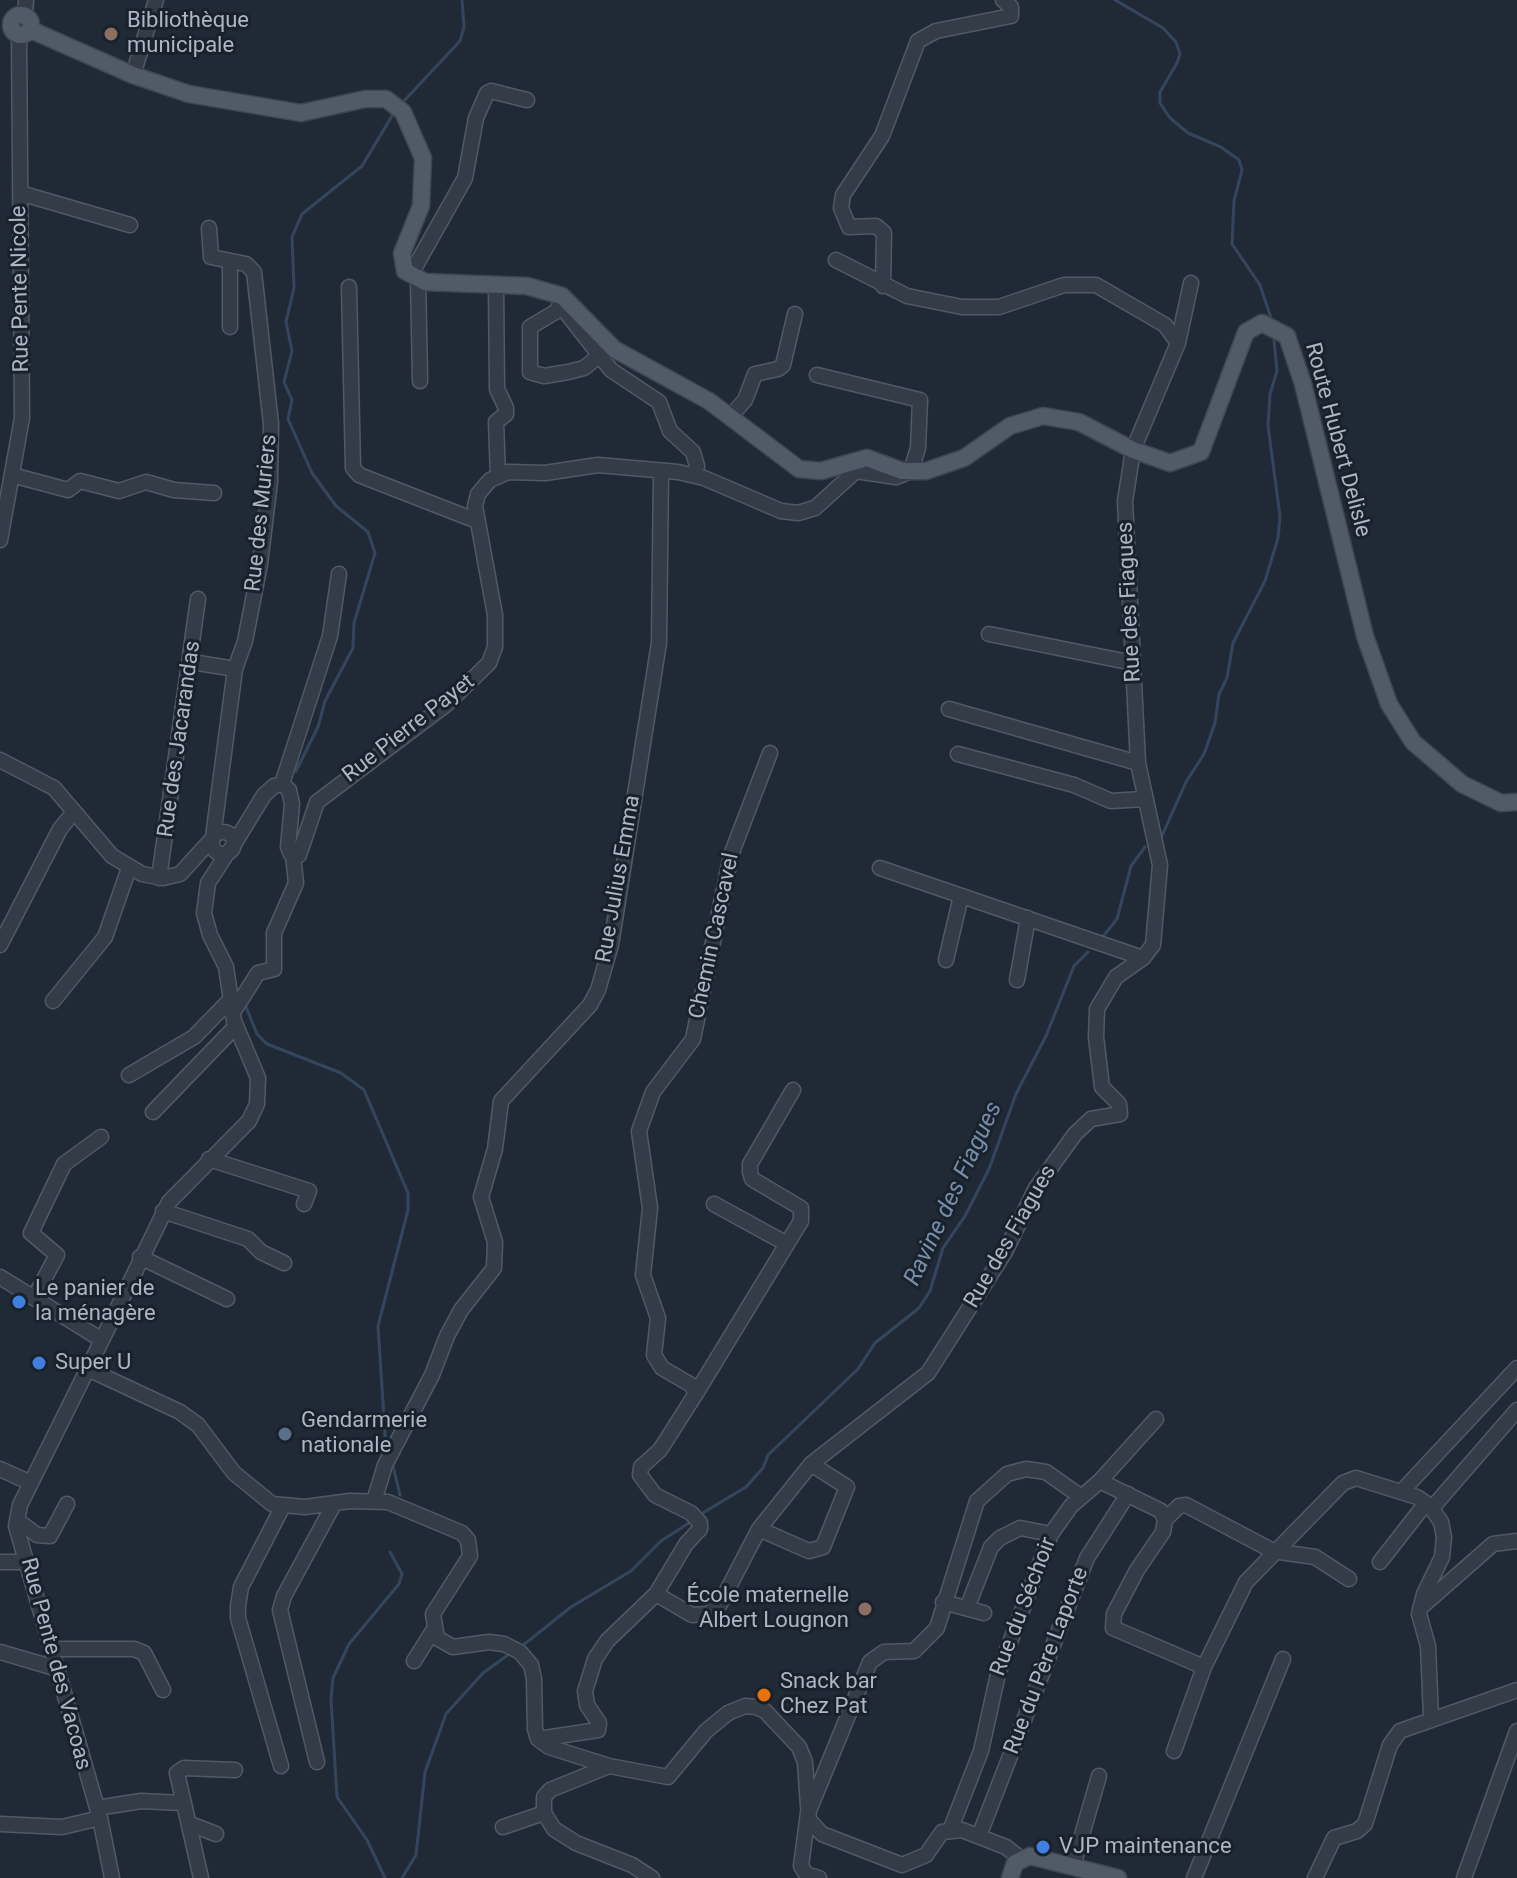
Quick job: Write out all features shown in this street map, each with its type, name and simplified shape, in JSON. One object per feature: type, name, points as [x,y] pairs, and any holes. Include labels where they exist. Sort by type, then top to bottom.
[{"type":"main road","points":[[19,22],[133,75],[189,94],[301,113],[365,99],[386,99],[403,112],[423,158],[421,206],[402,253],[405,271],[425,282],[543,289],[561,301]]},
{"type":"main road","name":"Route Hubert Delisle","points":[[561,301],[614,349],[709,401],[799,469],[821,471],[867,458],[911,471],[926,471],[964,458],[1010,426],[1043,416],[1079,422],[1133,450],[1170,463],[1201,452],[1246,332],[1262,323],[1287,336],[1303,384],[1365,636],[1389,704],[1413,742],[1462,784],[1501,803],[1517,802]]},
{"type":"main road","points":[[1010,1878],[1015,1863],[1021,1859],[1043,1858],[1118,1878]]},
{"type":"street","points":[[133,75],[156,0]]},
{"type":"street","points":[[883,286],[884,233],[876,226],[849,227],[841,208],[843,195],[882,136],[918,41],[936,31],[1011,16],[1011,7],[1003,0]]},
{"type":"street","name":"Rue Pente Nicole","points":[[0,540],[7,484],[22,418],[19,22]]},
{"type":"street","points":[[420,381],[414,276],[465,178],[476,118],[487,93],[491,91],[527,100]]},
{"type":"street","points":[[20,193],[130,225]]},
{"type":"street","name":"Rue des Muriers","points":[[209,228],[211,257],[246,264],[254,272],[271,424],[270,482],[260,564],[247,629],[235,669],[218,844]]},
{"type":"street","points":[[836,260],[883,286],[935,304],[984,307],[1009,304],[1064,285],[1096,285],[1165,325],[1178,343]]},
{"type":"street","points":[[230,261],[230,327]]},
{"type":"street","name":"Rue des Fiagues","points":[[656,1594],[681,1611],[708,1614],[726,1594],[759,1529],[811,1464],[928,1373],[1005,1252],[1036,1188],[1075,1134],[1091,1119],[1120,1114],[1119,1104],[1102,1087],[1096,1037],[1097,1009],[1116,977],[1143,958],[1153,945],[1160,865],[1138,763],[1125,501],[1133,450],[1178,343],[1191,283]]},
{"type":"street","points":[[496,285],[497,389],[506,408],[506,414],[496,422],[498,476],[508,472],[545,473],[598,465],[694,475],[768,507],[798,513],[815,508],[856,471],[902,477],[911,471],[918,448],[920,400],[817,375]]},
{"type":"street","points":[[349,287],[353,468],[359,475],[477,521]]},
{"type":"street","points":[[600,355],[584,368],[568,372],[544,376],[530,372],[530,327],[561,301],[611,370],[659,402],[670,431],[694,454],[697,466],[694,475]]},
{"type":"street","points":[[730,417],[745,400],[755,374],[783,365],[795,314]]},
{"type":"street","name":"Rue Julius Emma","points":[[374,1501],[385,1465],[432,1375],[447,1336],[461,1310],[494,1268],[495,1242],[481,1197],[495,1149],[501,1101],[590,1005],[598,990],[611,945],[659,643],[661,473]]},
{"type":"street","name":"Rue Pierre Payet","points":[[293,855],[303,850],[317,802],[447,704],[489,663],[495,647],[495,615],[477,521],[478,494],[498,476]]},
{"type":"street","points":[[7,484],[68,490],[80,481],[119,491],[146,482],[174,490],[214,493]]},
{"type":"street","points":[[0,760],[54,788],[112,856],[129,868],[159,878],[180,874],[245,824],[269,790],[282,784],[330,636],[339,574]]},
{"type":"street","name":"Rue des Jacarandas","points":[[159,878],[192,662],[198,599]]},
{"type":"street","points":[[989,634],[1133,663]]},
{"type":"street","points":[[192,662],[235,669]]},
{"type":"street","points":[[949,709],[1138,763]]},
{"type":"street","name":"Chemin Cascavel","points":[[695,1395],[693,1386],[662,1368],[654,1355],[658,1318],[643,1275],[650,1208],[639,1131],[653,1092],[693,1039],[731,855],[770,753]]},
{"type":"street","points":[[958,754],[1074,785],[1111,801],[1144,799]]},
{"type":"street","points":[[153,1112],[233,1013],[258,973],[274,969],[274,933],[296,883],[288,841],[290,796],[282,784]]},
{"type":"street","points":[[0,945],[60,829],[73,813]]},
{"type":"street","points":[[17,1523],[31,1483],[163,1211],[209,1159],[249,1121],[259,1096],[254,1063],[233,1013],[226,967],[210,935],[204,913],[218,844]]},
{"type":"street","points":[[53,1001],[105,937],[129,868]]},
{"type":"street","points":[[880,868],[1143,958]]},
{"type":"street","points":[[946,960],[961,896]]},
{"type":"street","points":[[1017,980],[1028,918]]},
{"type":"street","points":[[129,1075],[233,1013]]},
{"type":"street","points":[[538,1739],[598,1730],[599,1723],[587,1705],[585,1691],[595,1659],[607,1641],[656,1594],[686,1544],[700,1529],[700,1523],[691,1513],[655,1495],[643,1481],[640,1471],[664,1444],[801,1221],[801,1208],[752,1179],[750,1164],[793,1090]]},
{"type":"street","points":[[34,1298],[57,1255],[31,1233],[64,1164],[101,1137]]},
{"type":"street","points":[[209,1159],[309,1191],[304,1204]]},
{"type":"street","points":[[714,1204],[787,1244]]},
{"type":"street","points":[[163,1211],[248,1239],[261,1252],[284,1263]]},
{"type":"street","points":[[140,1257],[227,1299]]},
{"type":"street","points":[[0,1277],[102,1340]]},
{"type":"street","points":[[1403,1490],[1517,1368]]},
{"type":"street","points":[[88,1369],[191,1420],[212,1439],[247,1485],[272,1504],[374,1501],[408,1509],[462,1533],[468,1540],[467,1565],[433,1614],[437,1638],[453,1647],[504,1644],[520,1652],[531,1665],[532,1717],[538,1739],[566,1754],[668,1777],[706,1731],[728,1713],[745,1706],[756,1707],[789,1733],[805,1762],[808,1813],[801,1866],[806,1874],[819,1878]]},
{"type":"street","points":[[1380,1562],[1517,1410]]},
{"type":"street","name":"Rue du Séchoir","points":[[951,1828],[981,1751],[994,1686],[1051,1534],[1080,1496],[1100,1481],[1156,1419]]},
{"type":"street","points":[[759,1529],[809,1551],[823,1547],[847,1487],[844,1482],[811,1464]]},
{"type":"street","points":[[0,1469],[31,1483]]},
{"type":"street","points":[[1021,1859],[1006,1847],[951,1828],[938,1836],[926,1855],[902,1865],[822,1834],[813,1826],[808,1813],[870,1662],[884,1652],[908,1653],[919,1648],[937,1628],[977,1501],[1007,1474],[1026,1469],[1046,1472],[1080,1496]]},
{"type":"street","points":[[1174,1751],[1204,1667],[1246,1582],[1273,1551],[1349,1480],[1364,1479],[1403,1490],[1429,1505],[1441,1522],[1444,1548],[1420,1608],[1428,1646],[1431,1717]]},
{"type":"street","points":[[1100,1481],[1161,1511],[1165,1520],[1163,1532],[1137,1570],[1114,1614],[1113,1628],[1204,1667]]},
{"type":"street","name":"Rue du Père Laporte","points":[[979,1836],[1087,1558],[1128,1494]]},
{"type":"street","points":[[0,1524],[17,1523],[37,1535],[50,1536],[67,1504]]},
{"type":"street","points":[[317,1762],[280,1610],[284,1596],[334,1504]]},
{"type":"street","points":[[1165,1520],[1179,1506],[1186,1505],[1273,1551],[1315,1557],[1349,1579]]},
{"type":"street","points":[[281,1766],[238,1618],[238,1606],[241,1587],[283,1506]]},
{"type":"street","name":"Rue Pente des Vacoas","points":[[17,1523],[98,1813],[112,1878]]},
{"type":"street","points":[[967,1608],[991,1547],[1000,1538],[1020,1528],[1051,1534]]},
{"type":"street","points":[[964,1538],[991,1547]]},
{"type":"street","points":[[1420,1608],[1493,1544],[1517,1541]]},
{"type":"street","points":[[0,1562],[27,1562]]},
{"type":"street","points":[[943,1602],[984,1613]]},
{"type":"street","points":[[414,1661],[434,1629]]},
{"type":"street","points":[[52,1649],[134,1649],[144,1653],[163,1690]]},
{"type":"street","points":[[0,1652],[58,1669]]},
{"type":"street","points":[[1194,1878],[1283,1659]]},
{"type":"street","points":[[1315,1878],[1334,1838],[1357,1831],[1365,1824],[1395,1736],[1431,1717],[1517,1690]]},
{"type":"street","points":[[1464,1878],[1516,1738]]},
{"type":"street","points":[[609,1766],[550,1790],[544,1797],[544,1813],[554,1829],[576,1843],[632,1865],[652,1878]]},
{"type":"street","points":[[201,1878],[177,1773],[180,1768],[235,1770]]},
{"type":"street","points":[[1073,1866],[1099,1776]]},
{"type":"street","points":[[0,1824],[62,1827],[141,1801],[182,1803]]},
{"type":"street","points":[[503,1827],[544,1813]]},
{"type":"street","points":[[190,1824],[216,1834]]},
{"type":"waterway","points":[[403,102],[460,41],[464,27],[462,0]]},
{"type":"waterway","name":"Ravine des Fiagues","points":[[1115,0],[1163,28],[1176,42],[1180,54],[1160,92],[1160,103],[1170,118],[1188,133],[1221,147],[1239,160],[1242,170],[1234,201],[1232,244],[1260,285],[1271,318]]},
{"type":"waterway","points":[[296,771],[318,727],[325,701],[353,648],[354,623],[375,553],[368,532],[336,506],[312,473],[288,419],[292,400],[284,382],[292,351],[286,322],[294,288],[292,237],[302,214],[362,166],[392,116]]},
{"type":"waterway","name":"Ravine des Fiagues","points":[[1161,838],[1186,782],[1204,754],[1215,723],[1219,694],[1227,678],[1233,643],[1265,581],[1278,538],[1280,516],[1268,426],[1270,394],[1277,371],[1274,340]]},
{"type":"waterway","name":"Ravine des Fiagues","points":[[1101,939],[1117,919],[1131,866],[1145,847]]},
{"type":"waterway","name":"Ravine des Fiagues","points":[[701,1514],[746,1487],[763,1468],[768,1455],[858,1369],[875,1343],[919,1308],[930,1291],[943,1248],[965,1216],[989,1169],[1016,1094],[1046,1036],[1074,966],[1088,952]]},
{"type":"waterway","points":[[246,1007],[257,1034],[267,1044],[341,1073],[364,1090],[408,1193],[408,1210],[378,1326],[386,1449]]},
{"type":"waterway","points":[[392,1462],[400,1495]]},
{"type":"waterway","name":"Ravine des Fiagues","points":[[522,1646],[571,1607],[631,1571],[661,1541],[692,1521]]},
{"type":"waterway","points":[[385,1878],[367,1840],[337,1797],[331,1699],[333,1678],[349,1644],[399,1584],[402,1574],[390,1552]]},
{"type":"waterway","name":"Ravine des Fiagues","points":[[402,1878],[416,1855],[425,1772],[446,1714],[483,1673],[512,1652]]},
{"type":"place","name":"Bibliothèque municipale","points":[[111,34]]},
{"type":"place","name":"Le panier de la ménagère","points":[[19,1302]]},
{"type":"place","name":"Super U","points":[[39,1363]]},
{"type":"place","name":"Gendarmerie nationale","points":[[285,1434]]},
{"type":"place","name":"École maternelle Albert Lougnon","points":[[865,1609]]},
{"type":"place","name":"Snack bar Chez Pat","points":[[764,1695]]},
{"type":"place","name":"VJP maintenance","points":[[1043,1847]]}]
